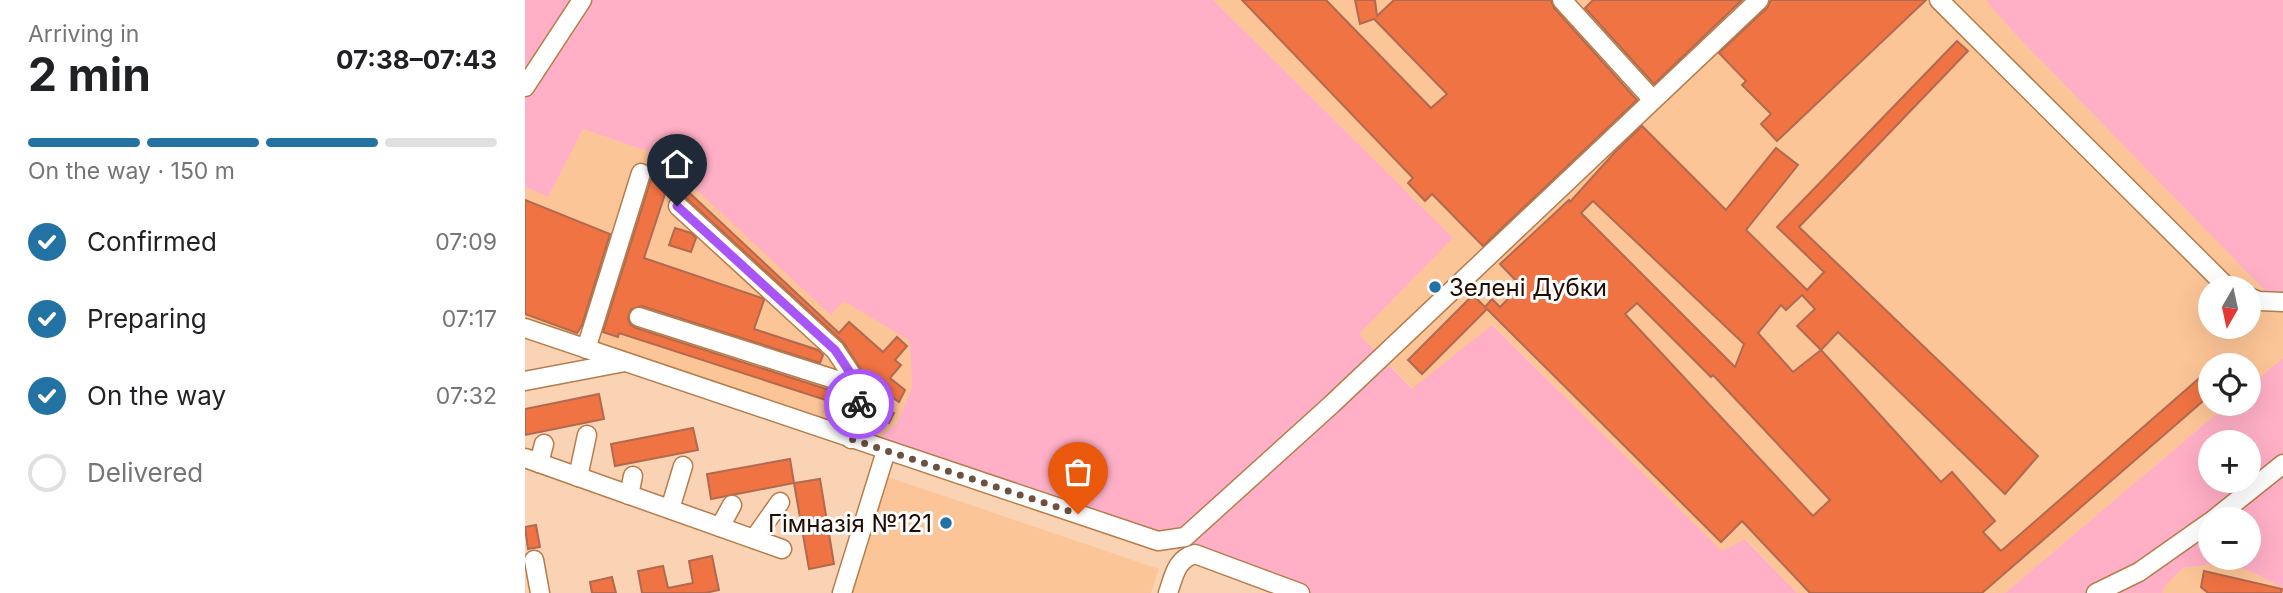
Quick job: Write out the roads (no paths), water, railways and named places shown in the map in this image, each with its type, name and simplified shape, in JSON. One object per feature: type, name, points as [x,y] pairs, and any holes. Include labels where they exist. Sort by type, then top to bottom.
[{"type":"street","points":[[525,87],[582,0]]},
{"type":"street","points":[[1562,0],[1653,100]]},
{"type":"street","points":[[525,328],[1158,541],[1185,537],[1331,405],[1759,0]]},
{"type":"street","points":[[1939,0],[2216,276]]},
{"type":"street","points":[[586,349],[641,173]]},
{"type":"street","points":[[677,206],[835,350],[859,387],[855,428],[851,439]]},
{"type":"street","points":[[2261,301],[2283,302]]},
{"type":"street","points":[[639,317],[859,387]]},
{"type":"street","points":[[525,381],[626,362]]},
{"type":"street","points":[[578,477],[587,435]]},
{"type":"street","points":[[544,444],[532,460],[782,549]]},
{"type":"street","points":[[842,593],[886,451]]},
{"type":"street","points":[[2229,507],[2283,464]]},
{"type":"street","points":[[670,509],[683,466]]},
{"type":"street","points":[[629,495],[633,476]]},
{"type":"street","points":[[754,539],[780,502]]},
{"type":"street","points":[[720,527],[732,505]]},
{"type":"street","points":[[2096,593],[2139,572],[2198,531]]},
{"type":"street","points":[[1168,593],[1178,563],[1185,556],[1195,554],[1300,593]]},
{"type":"street","points":[[534,560],[540,593]]},
{"type":"place","name":"Зелені Дубки","points":[[1435,287]]},
{"type":"place","name":"Гімназія №121","points":[[946,523]]}]
